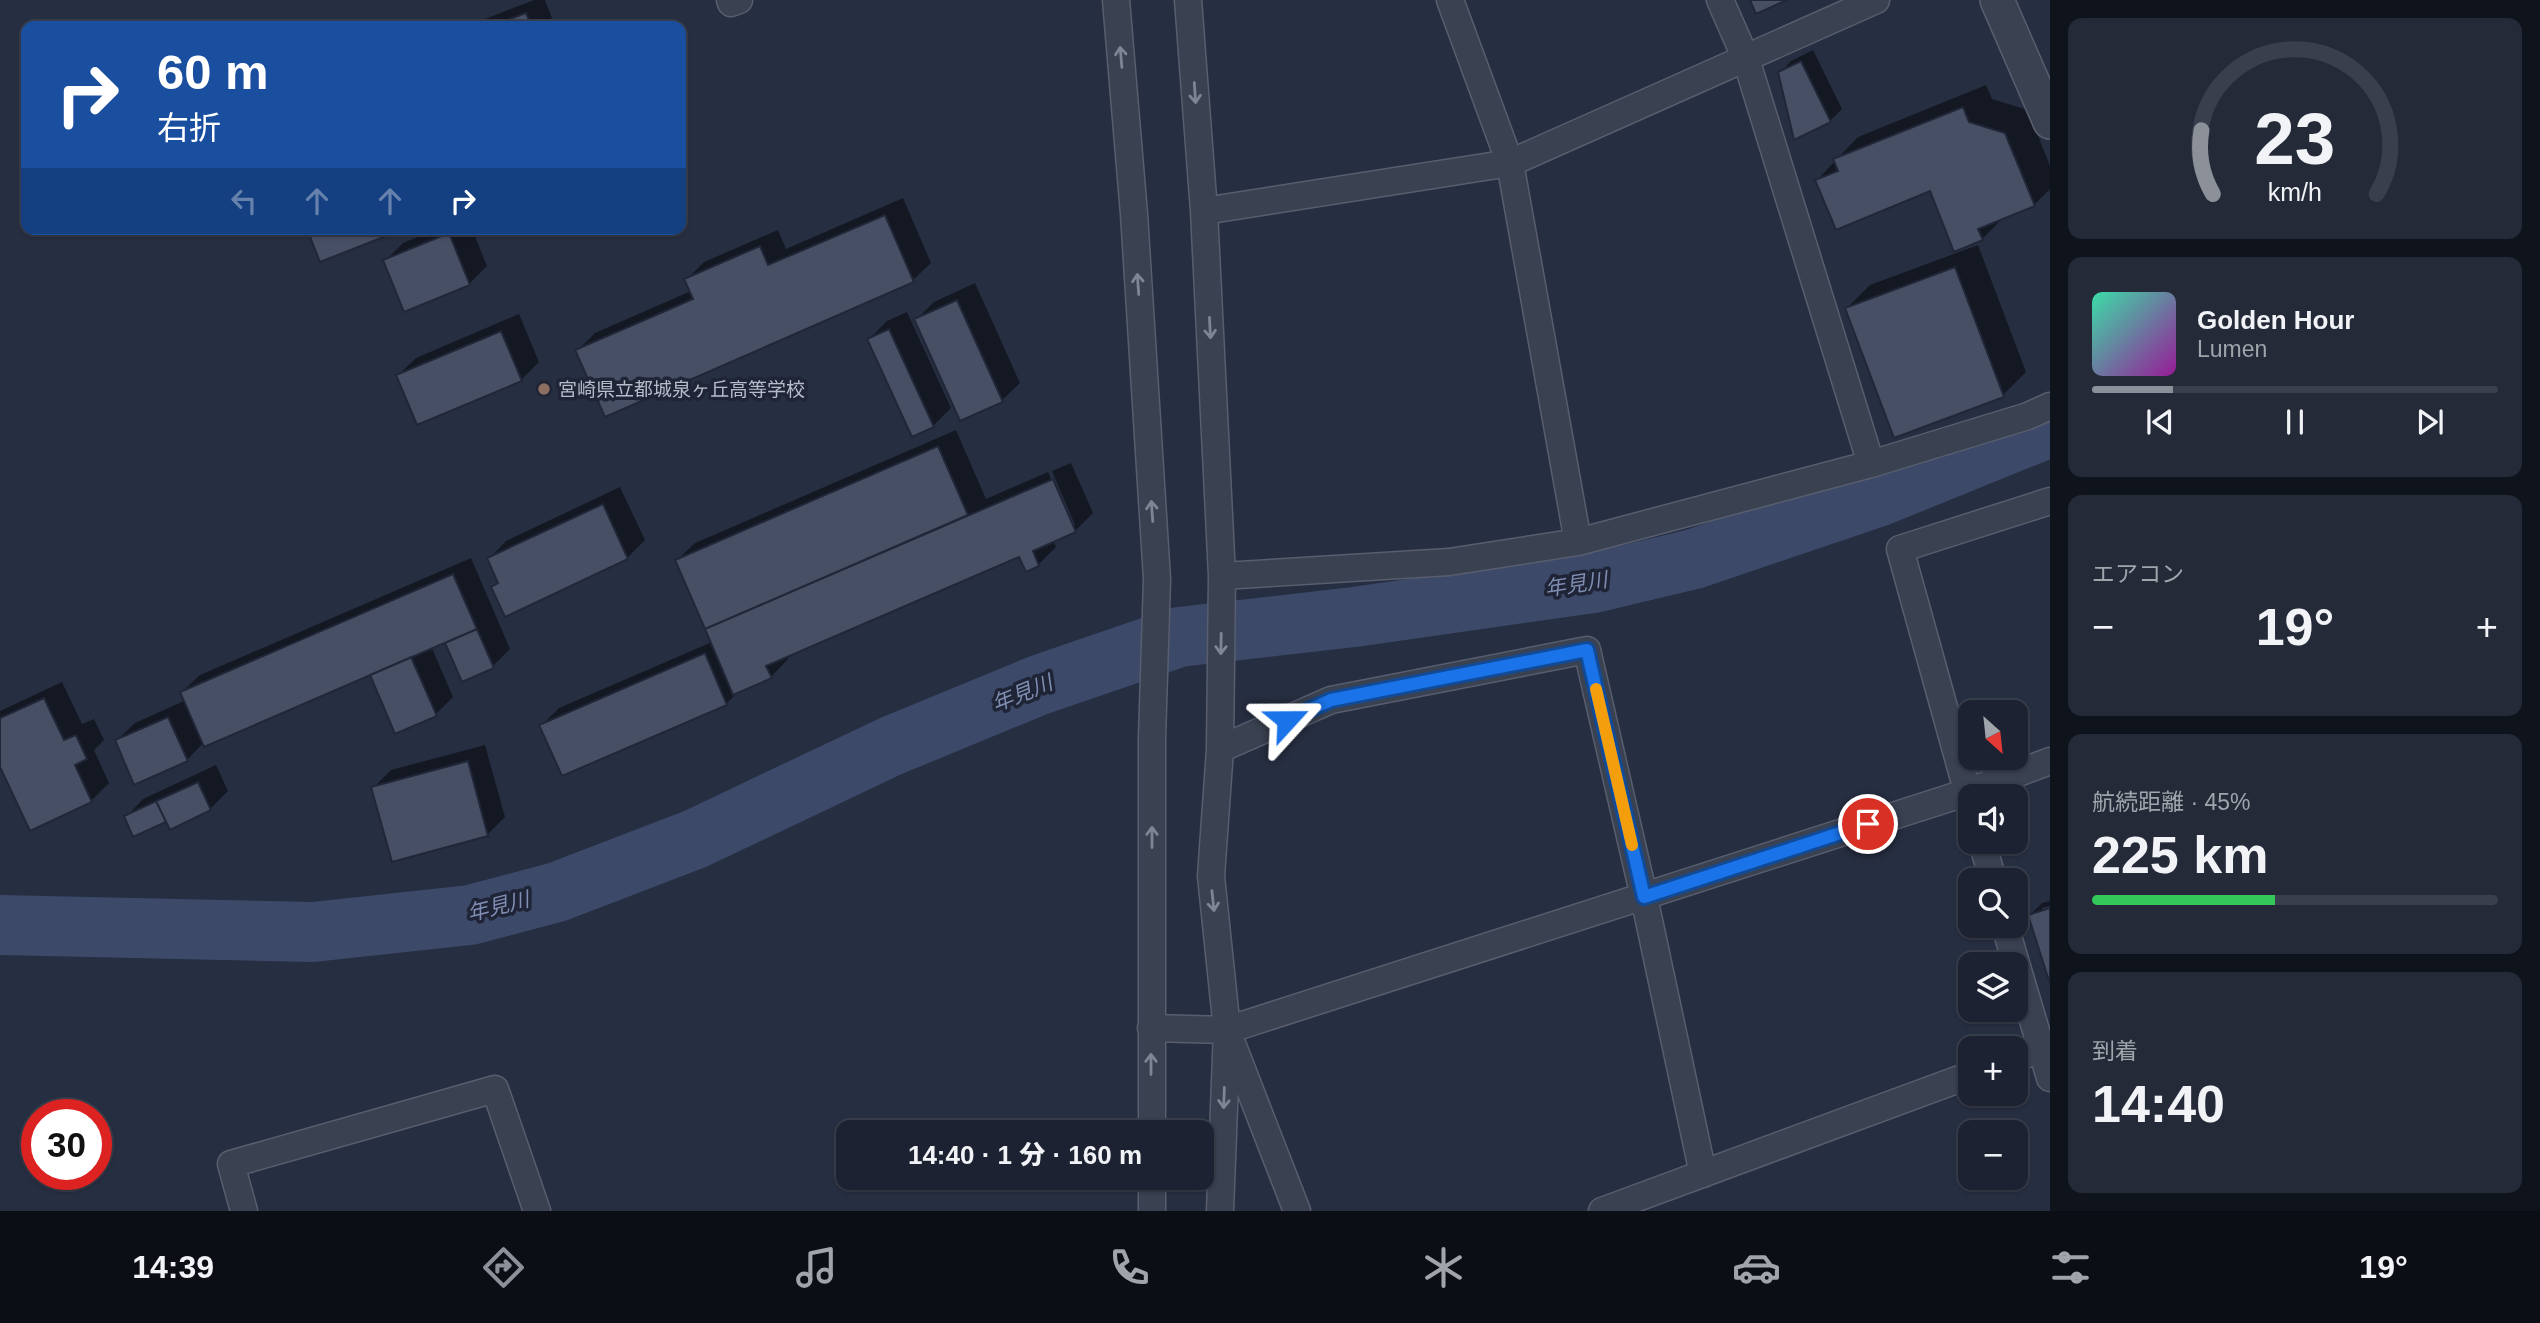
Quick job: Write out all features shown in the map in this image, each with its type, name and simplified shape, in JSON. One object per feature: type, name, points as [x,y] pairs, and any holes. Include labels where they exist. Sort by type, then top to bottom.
[{"type":"street","points":[[730,0],[731,3],[739,0]]},
{"type":"street","points":[[1116,0],[1134,214],[1157,579],[1152,738],[1152,1120]]},
{"type":"street","points":[[1188,0],[1203,211],[1222,576],[1220,742],[1211,876],[1227,1030],[1220,1211]]},
{"type":"street","points":[[1451,0],[1510,163],[1578,542]]},
{"type":"street","points":[[1720,0],[1746,59],[1871,464]]},
{"type":"street","points":[[1203,211],[1510,163],[1877,0]]},
{"type":"street","points":[[1997,0],[2050,122]]},
{"type":"street","points":[[1222,576],[1449,562],[1578,542],[1871,464],[2028,416],[2050,406]]},
{"type":"street","points":[[1966,784],[1900,550],[2050,501]]},
{"type":"street","points":[[1220,742],[1331,700],[1587,650],[1644,897],[1703,1174]]},
{"type":"street","points":[[1997,784],[2050,761]]},
{"type":"street","points":[[1151,1028],[1227,1030],[1958,799]]},
{"type":"street","points":[[2008,938],[2035,1051],[2050,1078]]},
{"type":"street","points":[[1227,1030],[1297,1211]]},
{"type":"street","points":[[1602,1211],[1958,1079]]},
{"type":"street","points":[[244,1211],[231,1164],[495,1089],[537,1211]]},
{"type":"street","points":[[1152,1190],[1152,1211]]},
{"type":"building","points":[[1750,0],[1787,0],[1756,14]]},
{"type":"building","points":[[526,13],[529,21],[504,21]]},
{"type":"building","points":[[1801,61],[1831,122],[1794,140],[1778,72]]},
{"type":"building","points":[[1963,107],[1969,122],[2005,133],[2035,206],[1978,229],[1983,240],[1954,252],[1930,191],[1836,230],[1815,180],[1838,171],[1833,159]]},
{"type":"building","points":[[885,215],[914,282],[605,417],[575,350],[693,299],[684,279],[760,246],[768,265]]},
{"type":"building","points":[[309,235],[389,235],[320,262]]},
{"type":"building","points":[[450,235],[470,285],[404,312],[383,260]]},
{"type":"building","points":[[1955,267],[2004,397],[1894,438],[1845,308]]},
{"type":"building","points":[[957,300],[1003,402],[960,421],[914,319]]},
{"type":"building","points":[[889,329],[934,427],[912,437],[867,339]]},
{"type":"building","points":[[501,331],[522,381],[417,425],[396,375]]},
{"type":"building","points":[[938,446],[968,515],[705,629],[675,560]]},
{"type":"building","points":[[1053,479],[1076,532],[1033,551],[1039,566],[1026,572],[1019,557],[766,666],[772,678],[733,695],[705,629]]},
{"type":"building","points":[[603,504],[628,559],[505,617],[491,587],[498,583],[487,558]]},
{"type":"building","points":[[453,574],[477,629],[204,747],[180,692]]},
{"type":"building","points":[[477,629],[494,668],[462,682],[445,643]]},
{"type":"building","points":[[705,653],[727,705],[562,776],[539,725]]},
{"type":"building","points":[[411,657],[437,716],[395,734],[370,675]]},
{"type":"building","points":[[44,698],[64,740],[76,735],[87,759],[75,765],[92,802],[30,831],[0,767],[0,718]]},
{"type":"building","points":[[168,717],[188,761],[134,785],[115,740]]},
{"type":"building","points":[[468,761],[488,836],[392,862],[371,787]]},
{"type":"building","points":[[198,782],[211,810],[170,830],[156,801]]},
{"type":"building","points":[[156,801],[166,822],[133,837],[124,816]]},
{"type":"building","points":[[2050,908],[2050,984],[2028,915]]},
{"type":"waterway","name":"年見川","points":[[0,925],[313,932],[470,915],[557,892],[695,839],[891,746],[1039,685],[1179,637],[1354,617],[1593,583],[1694,559],[1880,496],[2050,427]]},
{"type":"slow traffic","points":[[1596,689],[1632,845]]},
{"type":"place","name":"宮崎県立都城泉ヶ丘高等学校","points":[[544,389]]},
{"type":"route","points":[[1287,720],[1331,700],[1587,650],[1644,897],[1868,824]]}]
